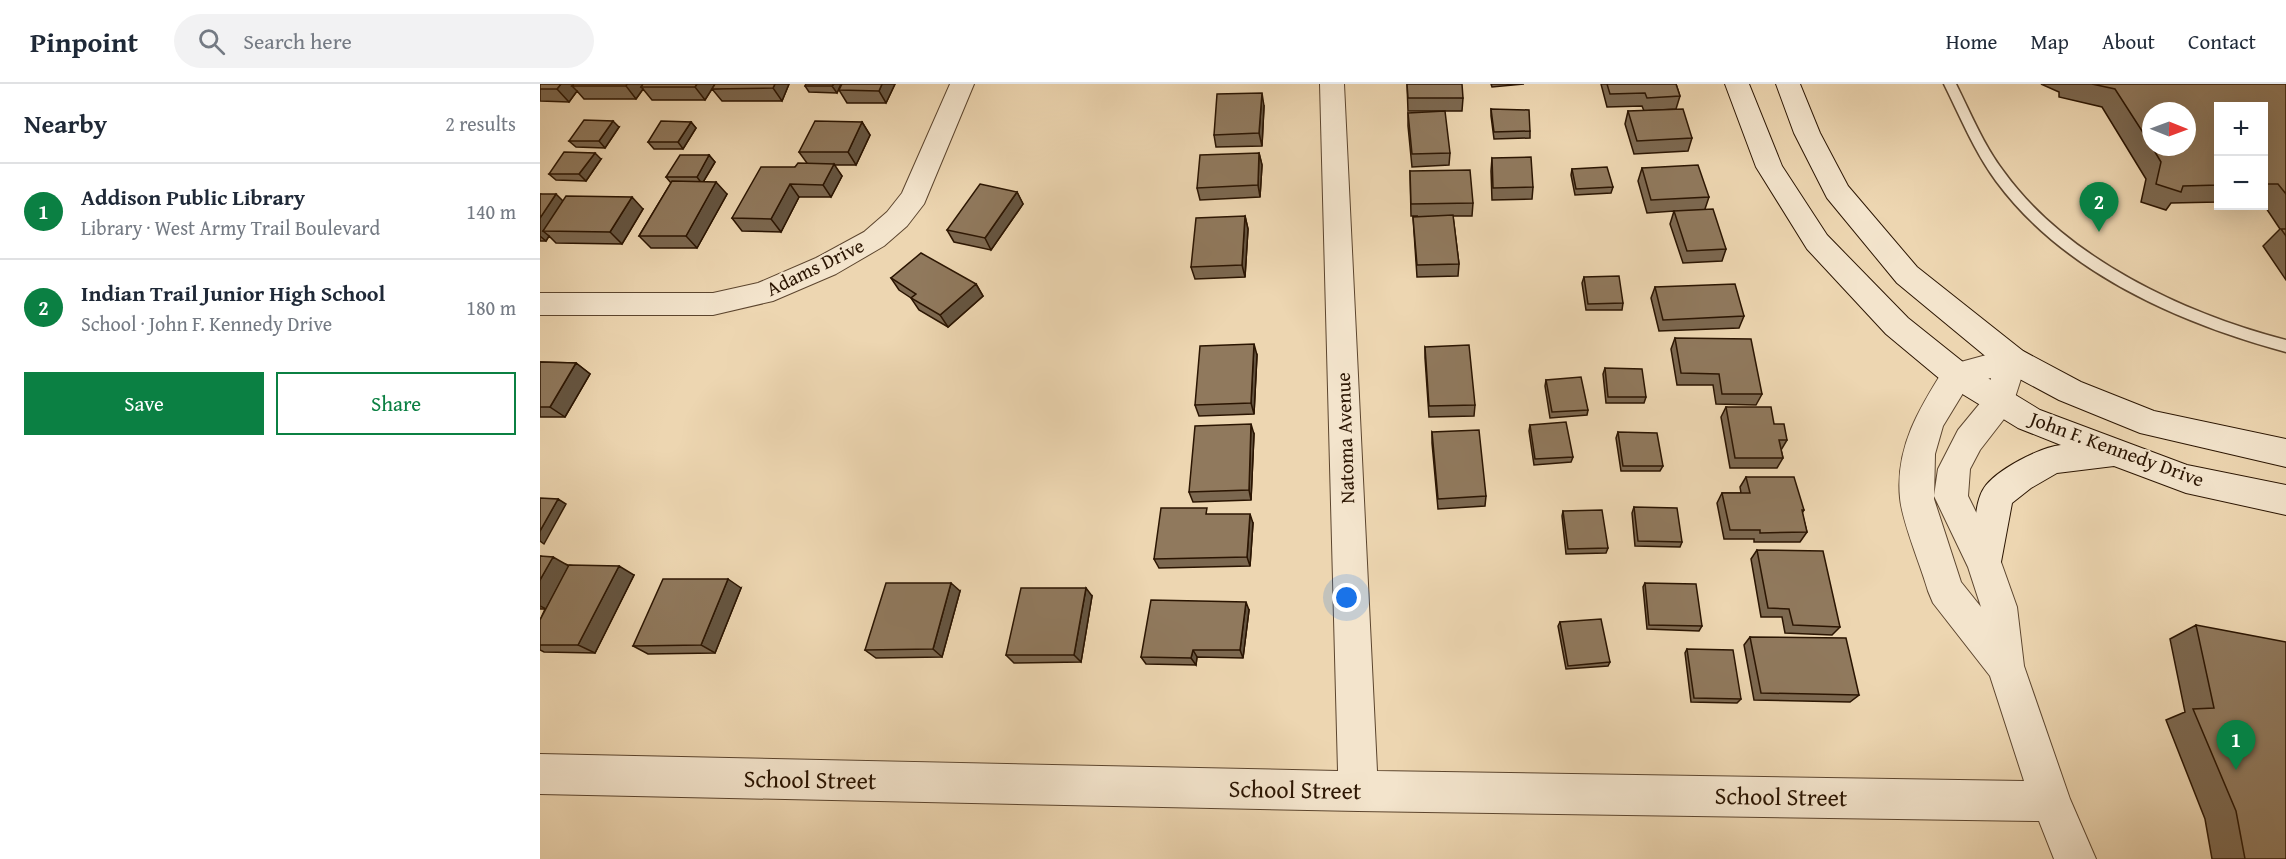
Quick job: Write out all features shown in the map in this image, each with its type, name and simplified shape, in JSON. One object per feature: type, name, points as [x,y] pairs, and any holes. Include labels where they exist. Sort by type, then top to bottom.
[{"type":"street","name":"Adams Drive","points":[[540,304],[713,304],[763,293],[826,266],[874,239],[897,219],[914,197],[962,84]]},
{"type":"street","name":"Natoma Avenue","points":[[1332,84],[1358,791]]},
{"type":"street","name":"John F. Kennedy Drive","points":[[1737,84],[1769,167],[1817,242],[1897,326],[1956,375],[2029,419],[2186,479],[2286,500]]},
{"type":"street","name":"John F. Kennedy Drive","points":[[1788,84],[1807,133],[1838,191],[1907,275],[2012,360],[2070,391],[2151,424],[2286,453]]},
{"type":"street","points":[[2005,666],[1946,591],[1917,499],[1919,454],[1928,423],[1956,375],[2012,360]]},
{"type":"street","points":[[2012,360],[2000,401],[1969,440],[1954,469],[1951,495],[1965,529],[1984,562],[1999,607],[2005,666],[2051,801],[2075,859]]},
{"type":"street","points":[[1984,562],[1997,496],[2019,478],[2052,460],[2089,453],[2116,452]]},
{"type":"street","name":"School Street","points":[[540,774],[1358,791],[2051,801]]},
{"type":"lane","points":[[1950,84],[1990,160],[2007,187],[2040,222],[2082,253],[2133,285],[2204,319],[2286,346]]},
{"type":"building","points":[[540,84],[561,84],[557,89],[540,89]]},
{"type":"building","points":[[574,84],[627,84],[626,86],[572,86]]},
{"type":"building","points":[[643,84],[697,84],[695,87],[641,87]]},
{"type":"building","points":[[715,84],[775,84],[773,88],[712,89]]},
{"type":"building","points":[[806,84],[834,84],[832,86],[805,86]]},
{"type":"building","points":[[842,84],[882,84],[879,91],[839,90]]},
{"type":"building","points":[[1407,84],[1462,84],[1463,98],[1408,98]]},
{"type":"building","points":[[1607,84],[1676,84],[1680,96],[1647,98],[1645,93],[1610,94]]},
{"type":"building","points":[[2092,84],[2286,84],[2286,194],[2278,184],[2268,184],[2268,102],[2214,102],[2214,185],[2183,186],[2181,192],[2156,184],[2161,162],[2157,156],[2196,156],[2196,102],[2142,102],[2142,131],[2115,89]]},
{"type":"building","points":[[1262,93],[1259,133],[1214,135],[1217,94]]},
{"type":"building","points":[[1491,109],[1529,110],[1530,131],[1494,132]]},
{"type":"building","points":[[1683,109],[1692,138],[1637,141],[1628,111]]},
{"type":"building","points":[[1445,111],[1450,153],[1412,154],[1408,113]]},
{"type":"building","points":[[584,120],[613,121],[599,141],[569,141]]},
{"type":"building","points":[[661,121],[691,122],[678,142],[648,142]]},
{"type":"building","points":[[815,121],[862,122],[848,152],[799,152]]},
{"type":"building","points":[[564,152],[595,153],[579,174],[549,174]]},
{"type":"building","points":[[1259,153],[1258,185],[1197,188],[1200,155]]},
{"type":"building","points":[[680,155],[709,155],[697,177],[666,177]]},
{"type":"building","points":[[1531,157],[1533,187],[1493,188],[1492,158]]},
{"type":"building","points":[[798,163],[834,164],[823,185],[790,184],[771,219],[732,218],[761,167],[795,167]]},
{"type":"building","points":[[1698,165],[1709,197],[1651,200],[1642,168]]},
{"type":"building","points":[[1607,167],[1613,187],[1576,189],[1572,169]]},
{"type":"building","points":[[1470,170],[1473,203],[1411,204],[1410,171]]},
{"type":"building","points":[[672,181],[716,182],[686,236],[639,236]]},
{"type":"building","points":[[980,184],[1017,192],[985,238],[947,230]]},
{"type":"building","points":[[540,194],[556,194],[540,218]]},
{"type":"building","points":[[566,196],[632,197],[610,232],[543,231]]},
{"type":"building","points":[[1713,209],[1726,249],[1687,251],[1674,211]]},
{"type":"building","points":[[1453,215],[1459,264],[1417,265],[1413,217]]},
{"type":"building","points":[[1245,216],[1242,265],[1191,267],[1196,218]]},
{"type":"building","points":[[921,253],[976,284],[940,315],[911,298],[916,294],[891,278]]},
{"type":"building","points":[[1619,276],[1623,303],[1588,304],[1584,277]]},
{"type":"building","points":[[1735,284],[1744,316],[1663,320],[1655,287]]},
{"type":"building","points":[[1675,338],[1751,339],[1762,394],[1722,394],[1719,374],[1681,373]]},
{"type":"building","points":[[1254,344],[1251,403],[1195,405],[1200,346]]},
{"type":"building","points":[[1469,345],[1475,405],[1429,406],[1425,347]]},
{"type":"building","points":[[540,362],[576,363],[550,407],[540,407]]},
{"type":"building","points":[[1605,368],[1642,369],[1646,397],[1608,397]]},
{"type":"building","points":[[1581,377],[1588,410],[1552,412],[1546,380]]},
{"type":"building","points":[[1726,407],[1771,407],[1774,424],[1784,424],[1787,440],[1779,440],[1783,458],[1735,458]]},
{"type":"building","points":[[1566,422],[1573,457],[1535,459],[1530,425]]},
{"type":"building","points":[[1251,424],[1249,490],[1189,492],[1195,426]]},
{"type":"building","points":[[1479,430],[1486,496],[1438,499],[1432,432]]},
{"type":"building","points":[[1618,432],[1657,433],[1663,466],[1623,466]]},
{"type":"building","points":[[1746,477],[1794,477],[1804,510],[1802,510],[1807,532],[1760,533],[1760,530],[1730,530],[1722,493],[1750,493]]},
{"type":"building","points":[[540,498],[558,499],[540,531]]},
{"type":"building","points":[[1634,507],[1677,508],[1682,542],[1638,541]]},
{"type":"building","points":[[1161,508],[1207,508],[1206,514],[1250,514],[1247,557],[1154,559]]},
{"type":"building","points":[[1602,510],[1608,548],[1568,549],[1563,511]]},
{"type":"building","points":[[1757,550],[1823,551],[1840,627],[1793,625],[1789,609],[1768,608]]},
{"type":"building","points":[[540,556],[553,557],[540,580]]},
{"type":"building","points":[[569,565],[619,566],[578,645],[540,645],[540,620]]},
{"type":"building","points":[[663,579],[728,579],[701,645],[633,646]]},
{"type":"building","points":[[886,583],[951,583],[933,649],[865,650]]},
{"type":"building","points":[[1645,583],[1696,584],[1702,626],[1649,625]]},
{"type":"building","points":[[1021,588],[1086,588],[1074,655],[1006,655]]},
{"type":"building","points":[[1151,600],[1246,602],[1240,650],[1193,650],[1191,658],[1141,657]]},
{"type":"building","points":[[1601,619],[1610,662],[1568,666],[1560,622]]},
{"type":"building","points":[[2196,625],[2286,642],[2286,859],[2245,859],[2236,811],[2193,709],[2214,708]]},
{"type":"building","points":[[1750,637],[1846,638],[1859,695],[1761,693]]},
{"type":"building","points":[[1687,649],[1733,650],[1741,699],[1694,698]]},
{"type":"place","name":"Indian Trail Junior High School","points":[[2099,232]]},
{"type":"place","name":"Addison Public Library","points":[[2236,770]]}]
